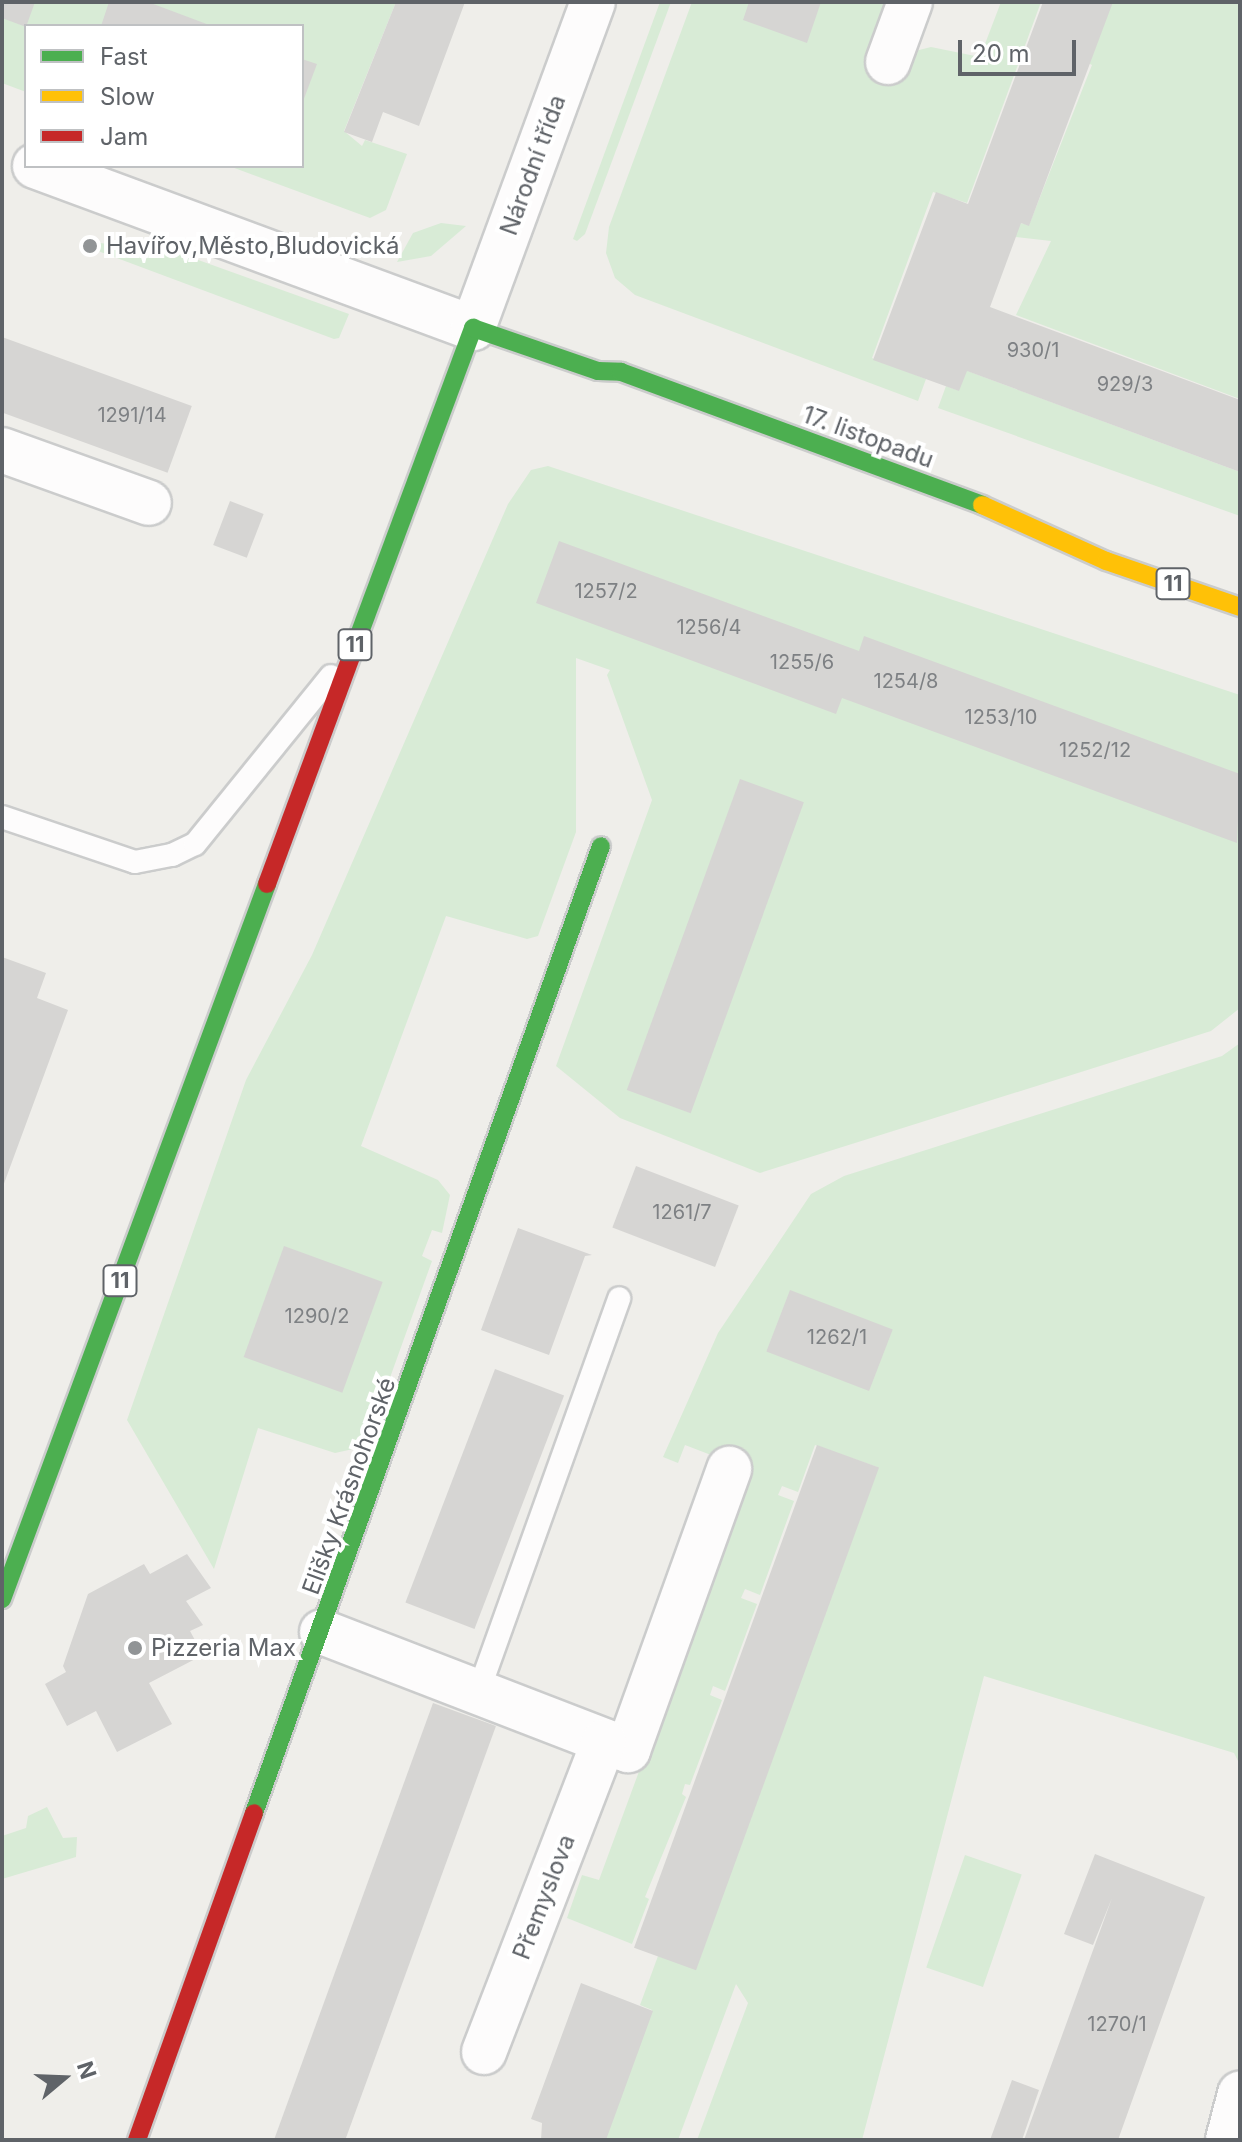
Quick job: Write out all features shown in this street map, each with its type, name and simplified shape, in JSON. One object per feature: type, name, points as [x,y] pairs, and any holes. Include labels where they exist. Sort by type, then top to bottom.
[{"type":"main road","name":"17. listopadu","points":[[473,328],[598,371],[621,372],[986,506],[1106,561],[1240,607]]},
{"type":"main road","name":"11","points":[[2,1599],[473,328]]},
{"type":"main road","name":"Elišky Krásnohorské","points":[[137,2140],[322,1632],[601,846]]},
{"type":"street","name":"Národní třída","points":[[473,328],[593,2]]},
{"type":"street","points":[[888,62],[910,2]]},
{"type":"street","points":[[2,153],[24,161]]},
{"type":"street","points":[[40,168],[473,328]]},
{"type":"street","points":[[2,450],[149,503]]},
{"type":"street","points":[[322,1632],[628,1750],[729,1469]]},
{"type":"street","name":"Přemyslova","points":[[484,2052],[604,1741]]},
{"type":"street","points":[[1228,2140],[1240,2094]]},
{"type":"lane","points":[[2,817],[135,862],[172,855],[195,844],[354,647]]},
{"type":"lane","points":[[479,1690],[619,1298]]},
{"type":"green space","points":[[2,2],[396,2],[344,131],[362,146],[365,140],[407,154],[386,210],[370,218],[234,168],[304,168],[304,24],[24,24],[24,91],[2,83]]},
{"type":"green space","points":[[660,2],[671,2],[585,234],[577,241],[573,239]]},
{"type":"green space","points":[[692,2],[892,2],[911,52],[931,47],[980,57],[1001,2],[1041,2],[967,203],[933,192],[872,358],[926,379],[918,401],[635,295],[615,278],[606,253],[609,227]]},
{"type":"green space","points":[[1110,2],[1240,2],[1240,399],[1016,315],[1051,241],[1015,237],[1020,223],[1029,225],[1092,65],[1088,63]]},
{"type":"green space","points":[[441,223],[466,226],[431,256],[397,262],[413,233]]},
{"type":"green space","points":[[92,242],[176,252],[349,314],[339,338],[334,339],[90,248]]},
{"type":"green space","points":[[965,370],[1240,472],[1240,516],[938,408],[946,386],[957,390]]},
{"type":"green space","points":[[548,466],[1240,695],[1240,1008],[1211,1031],[760,1173],[620,1118],[556,1066],[652,800],[607,675],[610,670],[576,658],[576,832],[538,936],[527,939],[446,916],[361,1146],[438,1180],[450,1195],[442,1233],[432,1230],[422,1256],[432,1261],[369,1436],[353,1449],[335,1453],[258,1428],[214,1569],[127,1420],[246,1080],[312,955],[508,504],[531,470]]},
{"type":"green space","points":[[1240,1043],[1240,1765],[1234,1753],[984,1676],[862,2140],[697,2140],[748,2003],[736,1984],[678,2140],[604,2140],[652,2010],[640,2005],[658,1956],[839,1569],[877,1467],[815,1445],[798,1492],[782,1486],[778,1495],[794,1501],[760,1595],[745,1589],[741,1598],[757,1604],[725,1691],[713,1686],[710,1695],[722,1700],[690,1785],[685,1784],[682,1794],[686,1797],[645,1897],[649,1899],[632,1944],[567,1918],[582,1875],[599,1880],[750,1470],[685,1445],[678,1463],[663,1457],[718,1333],[811,1194],[844,1176],[1222,1056]]},
{"type":"green space","points":[[47,1807],[63,1838],[77,1837],[76,1857],[2,1879],[2,1836],[26,1828],[28,1816]]},
{"type":"green space","points":[[965,1855],[1022,1875],[983,1987],[926,1968]]},
{"type":"building","points":[[2,2],[35,2],[24,26],[2,18]]},
{"type":"building","points":[[109,2],[148,2],[207,24],[102,24]]},
{"type":"building","points":[[396,2],[465,2],[419,126],[383,112],[372,142],[344,132]]},
{"type":"building","points":[[749,2],[821,2],[807,43],[743,20]]},
{"type":"building","points":[[1043,2],[1113,2],[1029,226],[1021,223],[990,307],[1240,400],[1240,472],[967,371],[959,391],[873,360],[936,192],[968,204]]},
{"type":"building","points":[[304,60],[317,64],[304,99]]},
{"type":"building","points":[[2,337],[192,406],[168,473],[2,413]]},
{"type":"building","points":[[230,501],[264,514],[247,558],[213,545]]},
{"type":"building","points":[[559,541],[859,651],[864,636],[1240,774],[1237,843],[842,698],[836,714],[536,603]]},
{"type":"building","points":[[740,779],[804,802],[691,1113],[627,1090]]},
{"type":"building","points":[[2,957],[46,973],[37,998],[68,1010],[2,1189]]},
{"type":"building","points":[[636,1166],[739,1205],[715,1267],[612,1228]]},
{"type":"building","points":[[518,1228],[592,1255],[585,1256],[549,1355],[481,1330]]},
{"type":"building","points":[[284,1246],[383,1282],[342,1393],[244,1357]]},
{"type":"building","points":[[790,1290],[893,1329],[869,1391],[766,1352]]},
{"type":"building","points":[[495,1369],[564,1396],[474,1629],[405,1602]]},
{"type":"building","points":[[817,1445],[879,1468],[696,1970],[634,1948]]},
{"type":"building","points":[[187,1554],[211,1588],[186,1601],[203,1625],[190,1631],[203,1655],[149,1683],[172,1724],[117,1752],[96,1711],[67,1726],[45,1684],[66,1672],[63,1666],[88,1594],[144,1564],[150,1574]]},
{"type":"building","points":[[433,1703],[496,1726],[345,2140],[274,2140]]},
{"type":"building","points":[[1095,1854],[1205,1897],[1118,2140],[1024,2140],[1112,1898],[1093,1945],[1064,1934]]},
{"type":"building","points":[[581,1983],[653,2011],[606,2140],[541,2140],[542,2123],[531,2119]]},
{"type":"building","points":[[1012,2080],[1039,2090],[1022,2140],[990,2140]]},
{"type":"traffic: fast","points":[[353,651],[473,328],[598,371],[621,372],[982,505]]},
{"type":"traffic: fast","points":[[254,1813],[601,846]]},
{"type":"traffic: fast","points":[[2,1599],[267,884]]},
{"type":"traffic: slow","points":[[982,505],[1106,561],[1240,607]]},
{"type":"traffic: jam","points":[[267,884],[353,651]]},
{"type":"traffic: jam","points":[[137,2140],[254,1813]]},
{"type":"place","name":"Havířov,Město,Bludovická","points":[[90,246]]},
{"type":"place","name":"Pizzeria Max","points":[[135,1648]]}]
